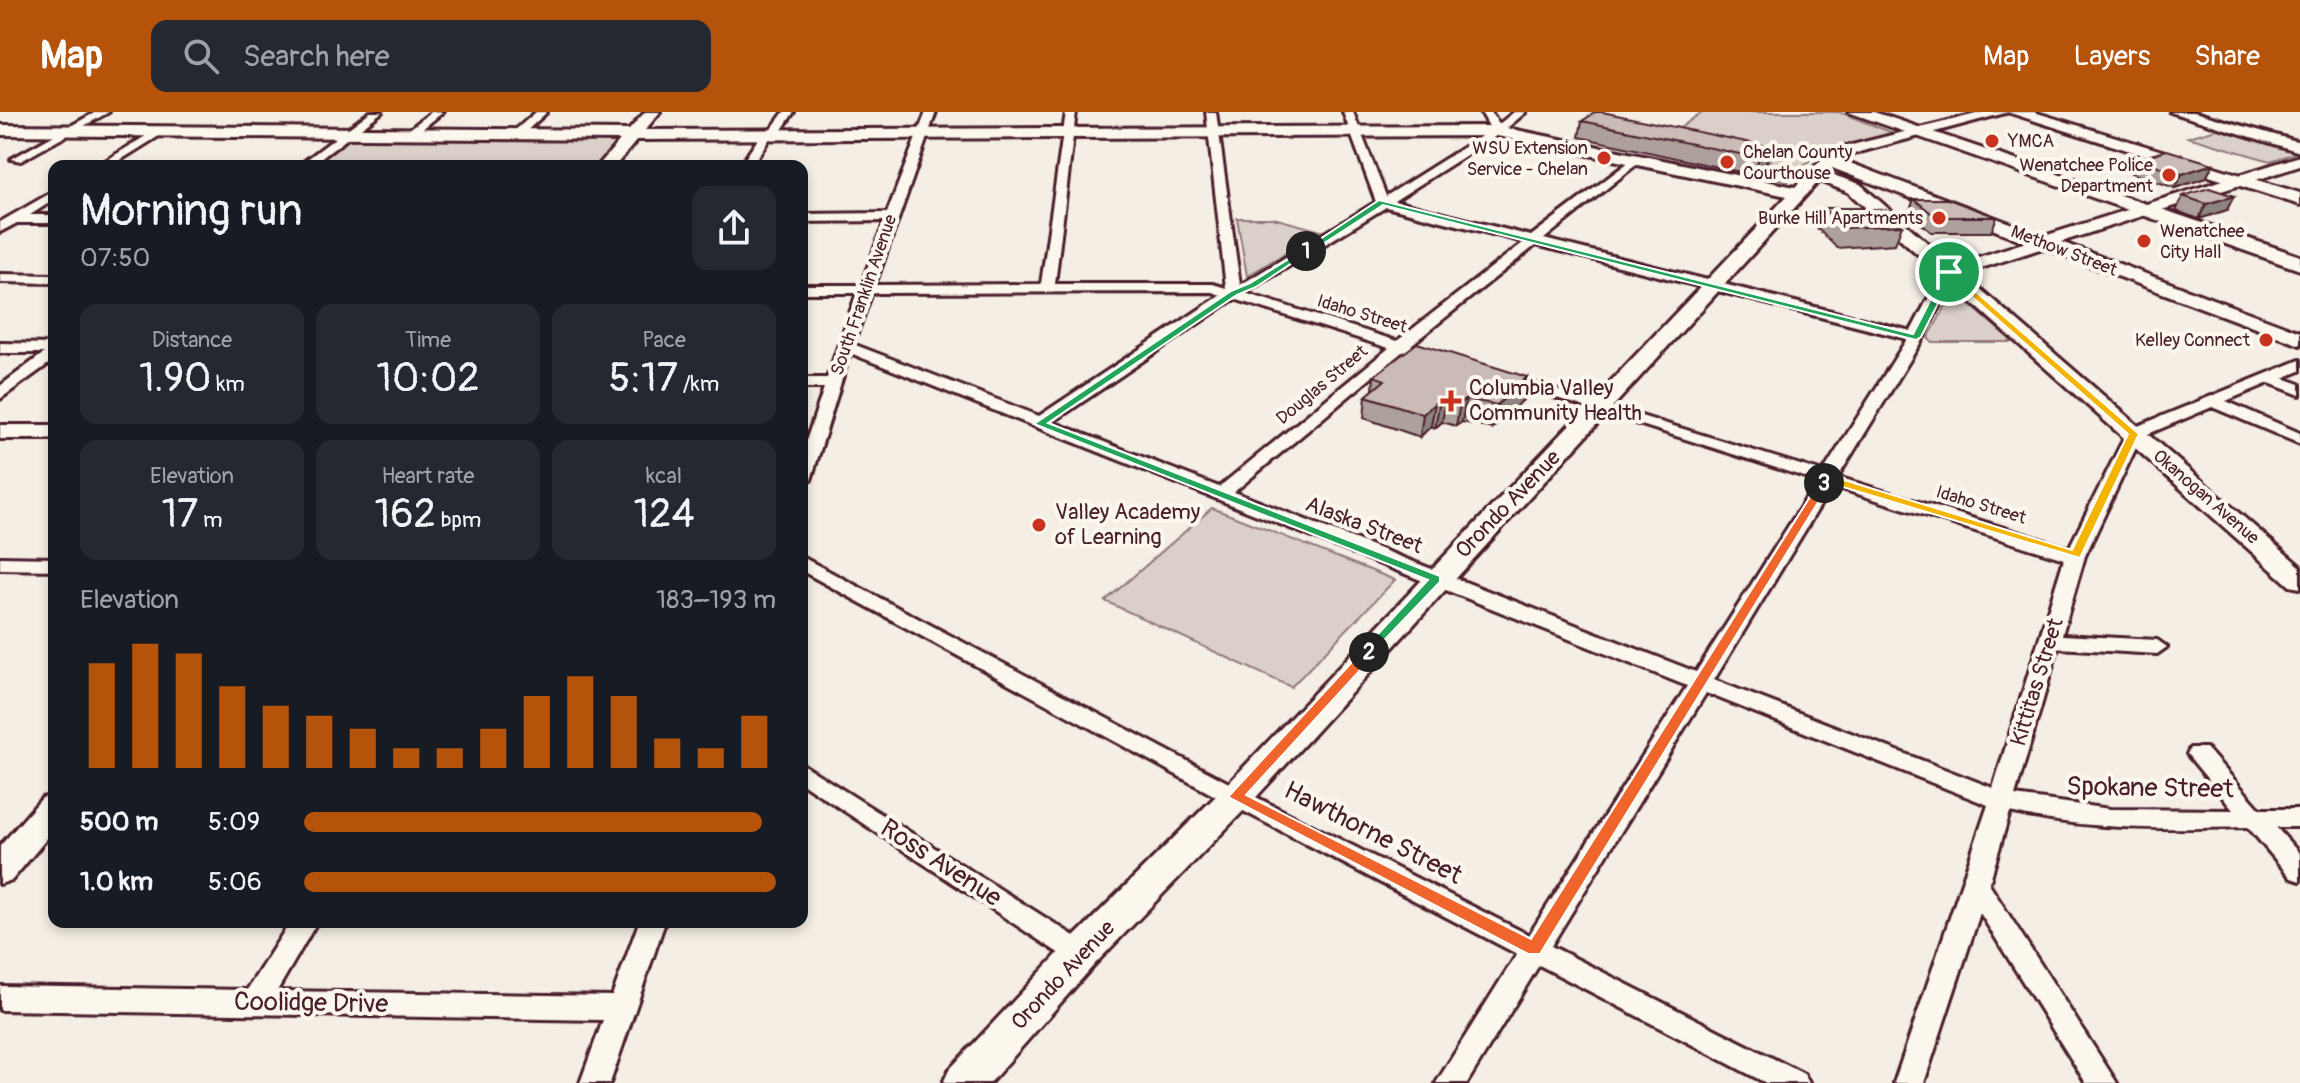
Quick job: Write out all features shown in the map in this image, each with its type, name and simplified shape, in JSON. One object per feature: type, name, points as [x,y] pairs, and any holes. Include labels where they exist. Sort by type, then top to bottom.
[{"type":"main road","points":[[1857,112],[2300,263]]},
{"type":"main road","points":[[2016,112],[2300,199]]},
{"type":"street","points":[[17,159],[104,112]]},
{"type":"street","points":[[312,160],[377,112]]},
{"type":"street","points":[[411,133],[438,112]]},
{"type":"street","points":[[517,134],[542,112]]},
{"type":"street","points":[[611,160],[653,112]]},
{"type":"street","points":[[751,160],[789,112]]},
{"type":"street","name":"South Franklin Avenue","points":[[808,461],[865,289],[931,112]]},
{"type":"street","points":[[1047,288],[1071,112]]},
{"type":"street","points":[[1211,112],[1234,293]]},
{"type":"street","points":[[1348,112],[1382,202]]},
{"type":"street","points":[[1486,112],[1497,131]]},
{"type":"street","points":[[1039,424],[1234,293],[1253,285],[1497,131],[1521,112]]},
{"type":"street","name":"Orondo Avenue","points":[[964,1083],[1081,954],[1236,797],[1436,579],[1599,408],[1710,284],[1829,161],[1850,150],[2002,112]]},
{"type":"street","points":[[2177,112],[2300,147]]},
{"type":"street","name":"Okanogan Avenue","points":[[0,130],[633,135],[1497,131],[1638,158],[1854,188],[2300,580]]},
{"type":"street","points":[[113,160],[161,131]]},
{"type":"street","name":"Douglas Street","points":[[1220,495],[1399,347],[1638,158]]},
{"type":"street","points":[[1829,161],[1854,188]]},
{"type":"street","name":"Methow Street","points":[[1829,161],[2300,339]]},
{"type":"street","points":[[1451,1083],[1916,337],[1949,272],[2300,161]]},
{"type":"street","points":[[0,228],[48,199]]},
{"type":"street","points":[[1382,202],[1916,337]]},
{"type":"street","points":[[808,218],[891,217]]},
{"type":"street","points":[[14,219],[48,219]]},
{"type":"street","points":[[0,278],[48,279]]},
{"type":"street","name":"Idaho Street","points":[[808,289],[1213,288],[1453,363]]},
{"type":"street","name":"Alaska Street","points":[[845,346],[2001,801]]},
{"type":"street","points":[[0,348],[48,351]]},
{"type":"street","points":[[0,394],[48,356]]},
{"type":"street","points":[[2134,434],[2300,365]]},
{"type":"street","name":"Idaho Street","points":[[1480,371],[2075,556]]},
{"type":"street","points":[[2270,378],[2300,390]]},
{"type":"street","points":[[808,383],[833,383]]},
{"type":"street","points":[[2214,402],[2300,439]]},
{"type":"street","points":[[0,432],[48,432]]},
{"type":"street","name":"Kittitas Street","points":[[1909,1083],[1976,885],[2075,556],[2134,434]]},
{"type":"street","points":[[0,563],[48,564]]},
{"type":"street","name":"Hawthorne Street","points":[[808,566],[1236,797],[1794,1083]]},
{"type":"street","points":[[2049,641],[2157,647]]},
{"type":"street","points":[[2198,754],[2300,871]]},
{"type":"street","name":"Ross Avenue","points":[[808,776],[1081,954]]},
{"type":"street","name":"Spokane Street","points":[[2001,801],[2035,811],[2074,816],[2300,818]]},
{"type":"street","points":[[0,870],[48,814]]},
{"type":"street","points":[[1976,885],[2102,1083]]},
{"type":"street","points":[[255,1002],[300,928]]},
{"type":"street","points":[[595,1083],[650,928]]},
{"type":"street","name":"Coolidge Drive","points":[[0,998],[621,1008]]},
{"type":"shaded area","points":[[1702,112],[1839,112],[1893,133],[1812,158],[1788,181],[1754,175],[1773,157],[1669,136]]},
{"type":"shaded area","points":[[2217,129],[2296,153],[2270,161],[2188,137]]},
{"type":"shaded area","points":[[350,139],[616,139],[619,142],[602,160],[322,160]]},
{"type":"shaded area","points":[[1237,218],[1273,218],[1322,231],[1247,276]]},
{"type":"shaded area","points":[[1949,300],[1969,304],[2013,342],[1932,342],[1928,338]]},
{"type":"shaded area","points":[[1212,508],[1395,580],[1291,687],[1105,601]]},
{"type":"building","points":[[1596,112],[1771,147],[1759,158],[1582,121]]},
{"type":"building","points":[[2167,150],[2213,164],[2182,174],[2137,159]]},
{"type":"building","points":[[2209,188],[2234,196],[2206,204],[2183,196]]},
{"type":"building","points":[[1914,199],[1948,199],[1997,217],[1936,217]]},
{"type":"building","points":[[1823,208],[1886,210],[1902,225],[1844,228]]},
{"type":"building","points":[[1417,343],[1527,377],[1497,405],[1446,399],[1439,405],[1435,403],[1423,414],[1366,396],[1385,380],[1374,376]]},
{"type":"place","name":"YMCA","points":[[1992,141]]},
{"type":"place","name":"WSU Extension Service - Chelan","points":[[1604,158]]},
{"type":"place","name":"Chelan County Courthouse","points":[[1727,162]]},
{"type":"place","name":"Wenatchee Police Department","points":[[2169,175]]},
{"type":"place","name":"Burke Hill Apartments","points":[[1939,218]]},
{"type":"place","name":"Wenatchee City Hall","points":[[2144,241]]},
{"type":"place","name":"Kelley Connect","points":[[2266,340]]},
{"type":"place","name":"Columbia Valley Community Health","points":[[1451,401]]},
{"type":"place","name":"Valley Academy of Learning","points":[[1039,525]]},
{"type":"route","points":[[1382,202],[1916,337],[1949,272],[2134,434],[2075,556],[1827,478],[1534,949],[1236,797],[1436,579],[1039,424],[1234,293],[1253,285],[1382,202]]}]
